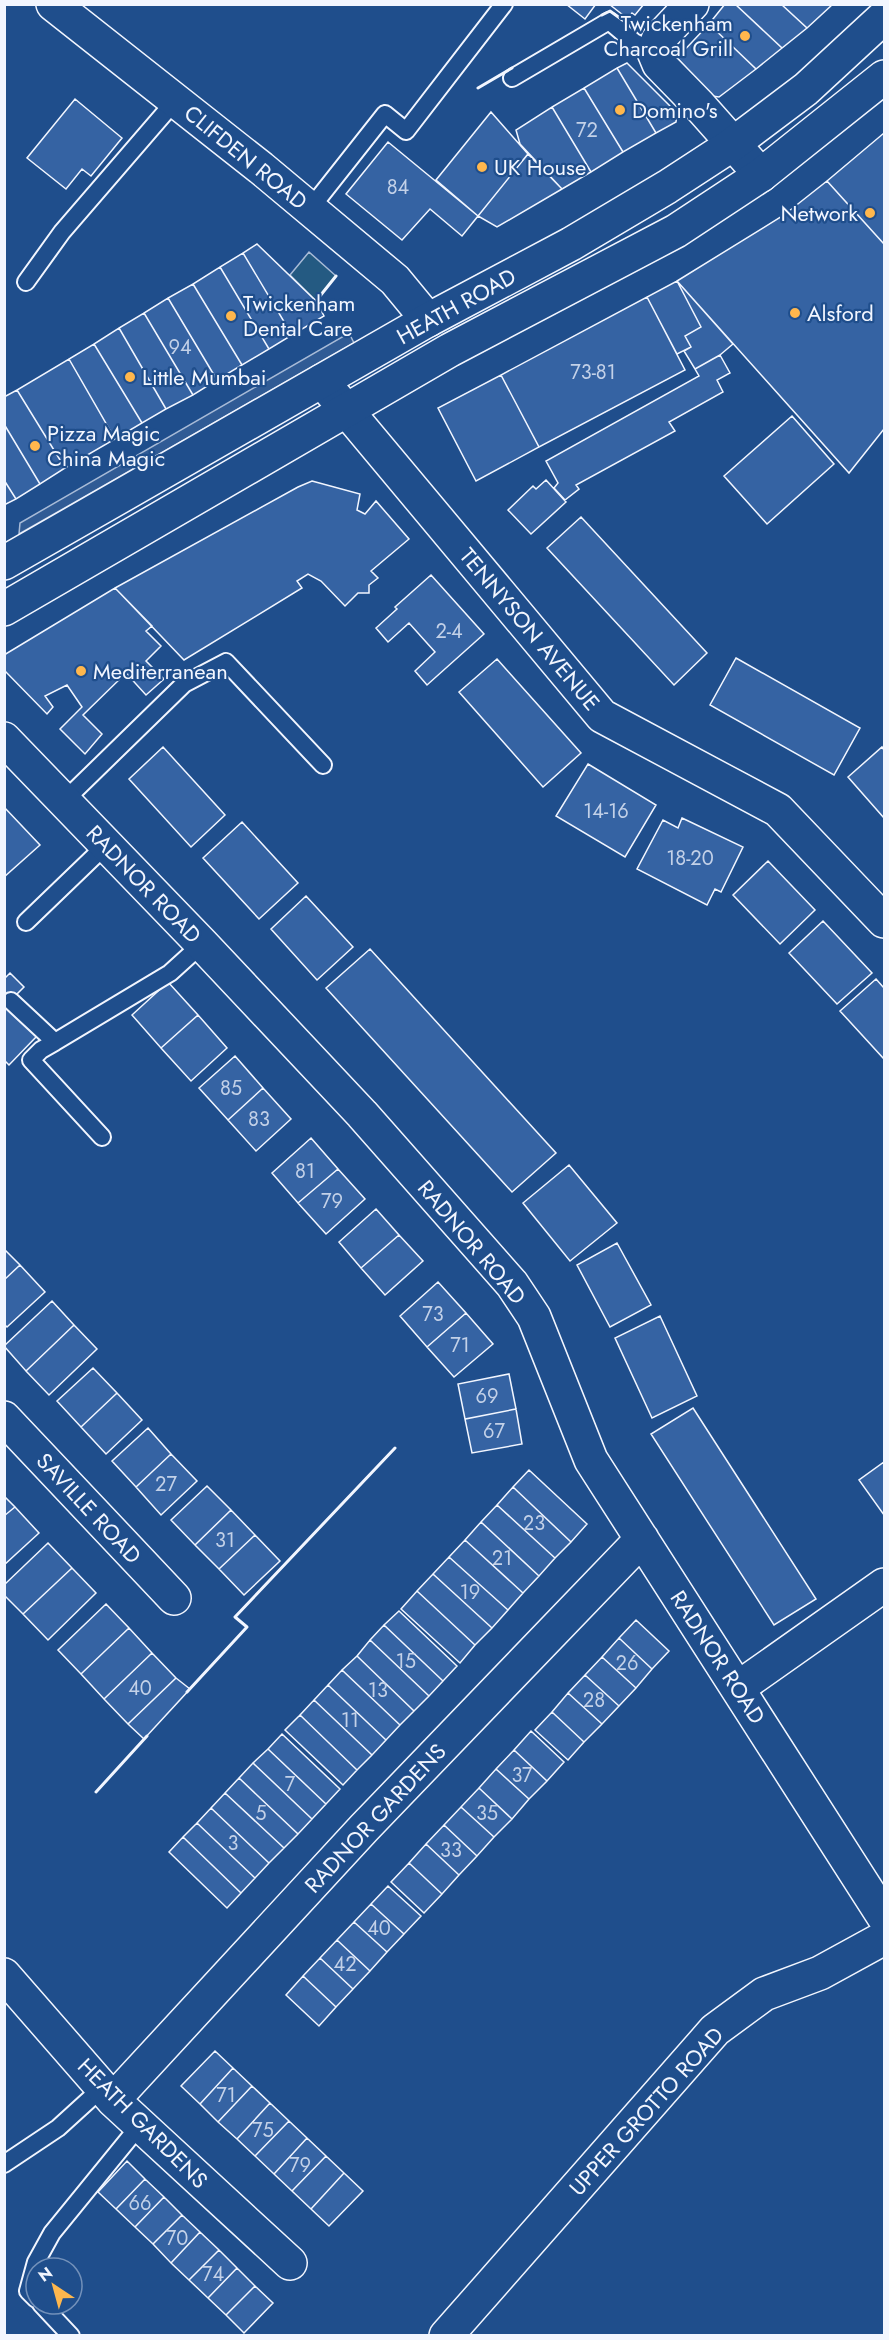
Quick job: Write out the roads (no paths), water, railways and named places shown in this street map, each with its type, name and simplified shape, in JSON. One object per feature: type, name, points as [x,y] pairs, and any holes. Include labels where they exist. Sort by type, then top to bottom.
[{"type":"street","name":"CLIFDEN ROAD","points":[[53,4],[396,280],[428,320]]},
{"type":"street","points":[[692,4],[658,40],[654,52],[659,64],[698,104],[761,176]]},
{"type":"street","name":"HEATH ROAD","points":[[4,563],[428,320],[571,244],[667,187],[733,144],[806,89],[885,17]]},
{"type":"street","name":"HEATH ROAD","points":[[4,609],[450,350],[676,231],[761,176],[885,77]]},
{"type":"street","name":"TENNYSON AVENUE","points":[[322,381],[602,716],[778,810],[885,921]]},
{"type":"street","name":"RADNOR ROAD","points":[[4,739],[362,1114],[512,1284],[534,1317],[591,1460],[884,1921]]},
{"type":"street","name":"SAVILLE ROAD","points":[[4,1418],[174,1598]]},
{"type":"street","name":"RADNOR GARDENS","points":[[107,2094],[642,1539]]},
{"type":"street","points":[[738,1688],[885,1585]]},
{"type":"street","name":"UPPER GROTTO ROAD","points":[[446,2336],[715,2030],[764,1994],[820,1973],[884,1921]]},
{"type":"street","name":"HEATH GARDENS","points":[[4,1975],[107,2094],[290,2263]]},
{"type":"lane","points":[[310,209],[385,114],[406,131],[504,4]]},
{"type":"lane","points":[[512,78],[609,21],[634,42],[654,52]]},
{"type":"lane","points":[[26,282],[62,232],[176,101]]},
{"type":"lane","points":[[428,320],[450,350]]},
{"type":"lane","points":[[64,801],[184,684],[226,662],[323,765]]},
{"type":"lane","points":[[26,922],[105,845]]},
{"type":"lane","points":[[102,1137],[31,1060],[41,1050],[170,973],[202,944]]},
{"type":"lane","points":[[11,1001],[55,1042]]},
{"type":"lane","points":[[4,2164],[107,2094]]},
{"type":"lane","points":[[39,2256],[52,2233],[140,2125]]},
{"type":"lane","points":[[52,2316],[71,2336]]},
{"type":"place","name":"Twickenham Charcoal Grill","points":[[745,36]]},
{"type":"place","name":"Domino's","points":[[620,110]]},
{"type":"place","name":"UK House","points":[[482,167]]},
{"type":"place","name":"Network","points":[[870,213]]},
{"type":"place","name":"Alsford","points":[[795,313]]},
{"type":"place","name":"Twickenham Dental Care","points":[[231,316]]},
{"type":"place","name":"Little Mumbai","points":[[130,377]]},
{"type":"place","name":"Pizza Magic China Magic","points":[[35,446]]},
{"type":"place","name":"Mediterranean","points":[[81,671]]}]
